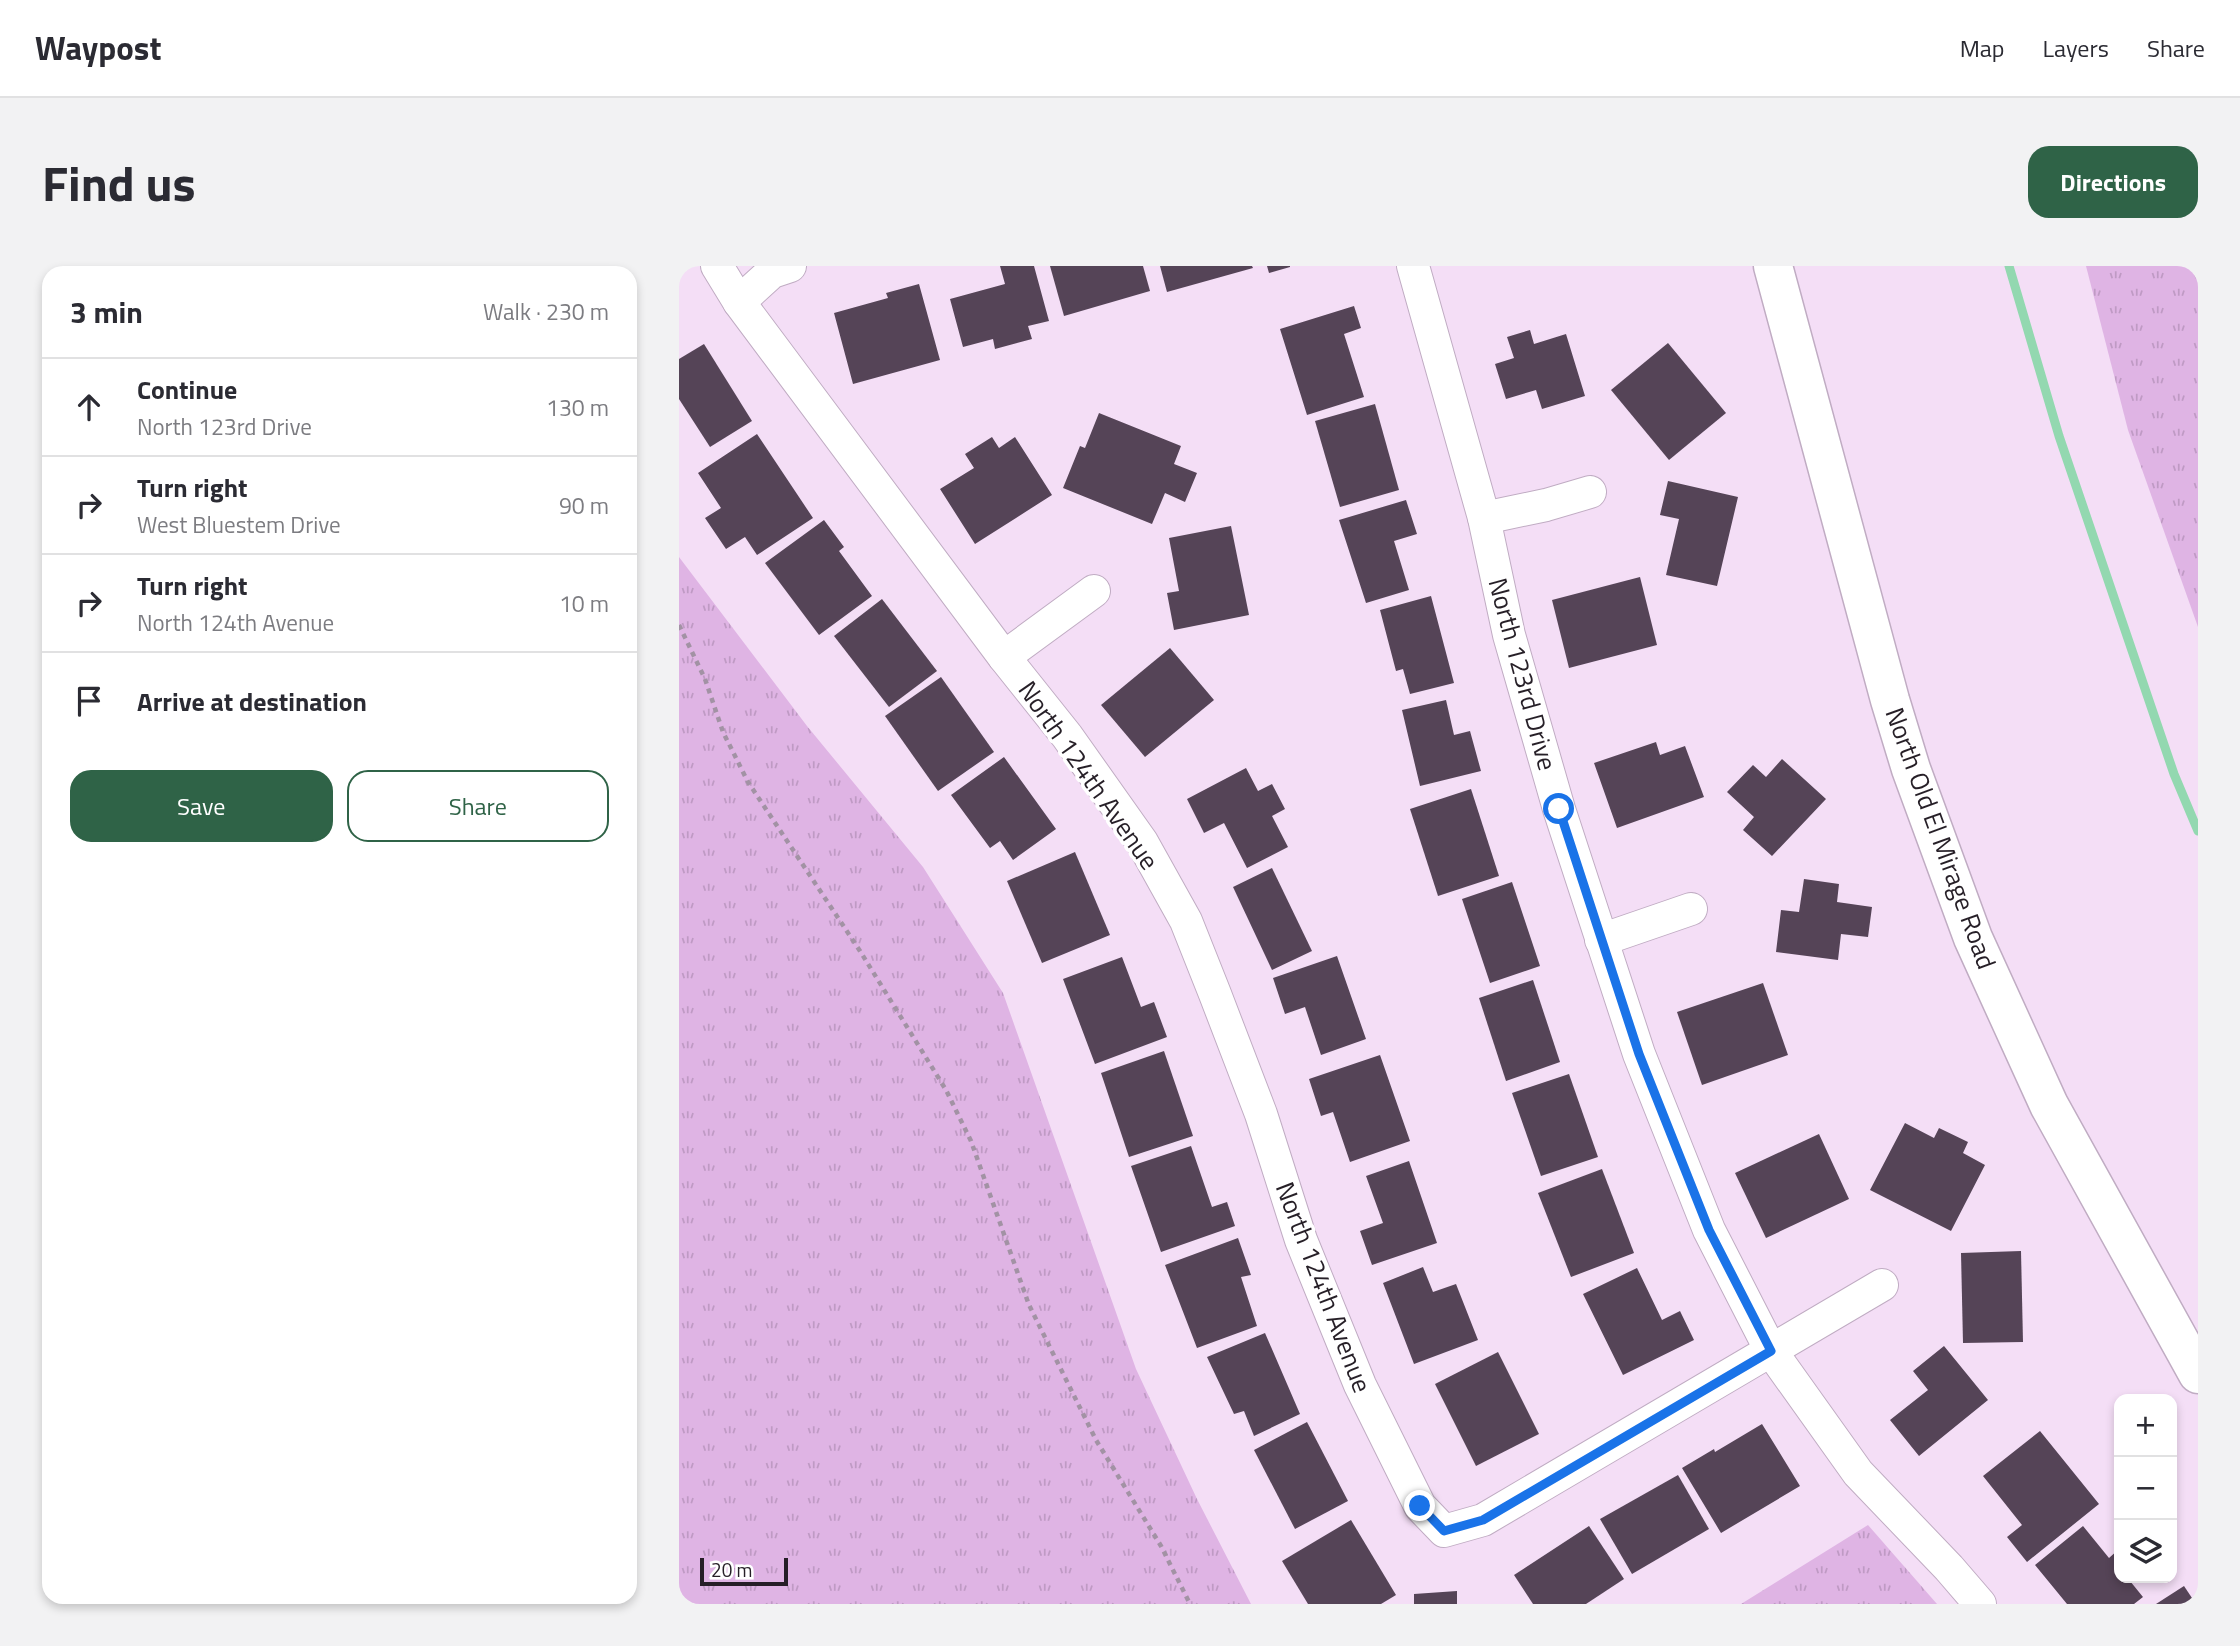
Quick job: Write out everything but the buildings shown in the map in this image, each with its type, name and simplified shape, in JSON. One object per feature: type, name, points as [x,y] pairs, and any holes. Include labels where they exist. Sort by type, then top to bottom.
[{"type":"street","name":"North 124th Avenue","points":[[717,266],[739,302],[1004,657],[1067,736],[1142,842],[1185,921],[1261,1114],[1301,1240],[1360,1385],[1420,1506],[1444,1531],[1483,1520],[1771,1351]]},
{"type":"street","points":[[739,302],[772,272],[789,266]]},
{"type":"street","name":"North 123rd Drive","points":[[1413,266],[1484,518],[1509,635],[1559,809],[1639,1054],[1709,1230],[1771,1351],[1858,1472],[1980,1604]]},
{"type":"street","name":"North Old El Mirage Road","points":[[1773,266],[1839,516],[1911,769],[1973,938],[2049,1105],[2198,1374]]},
{"type":"street","points":[[1484,518],[1546,505],[1590,492]]},
{"type":"street","points":[[1004,657],[1094,590]]},
{"type":"street","points":[[1601,940],[1691,909]]},
{"type":"street","points":[[1771,1351],[1882,1285]]},
{"type":"path","points":[[679,625],[705,679],[723,732],[748,782],[853,940],[946,1090],[971,1141],[1029,1305],[1097,1440],[1161,1546],[1190,1604]]},
{"type":"green space","points":[[2086,266],[2198,266],[2198,627],[2128,430]]},
{"type":"green space","points":[[679,557],[807,726],[923,867],[1003,993],[1136,1369],[1197,1499],[1251,1604],[679,1604]]},
{"type":"green space","points":[[1868,1525],[1937,1604],[1741,1604]]},
{"type":"waterway","points":[[2009,266],[2059,436],[2174,774],[2198,831]]},
{"type":"route","points":[[1420,1506],[1444,1531],[1483,1520],[1771,1351],[1709,1230],[1639,1054],[1559,809]]}]
